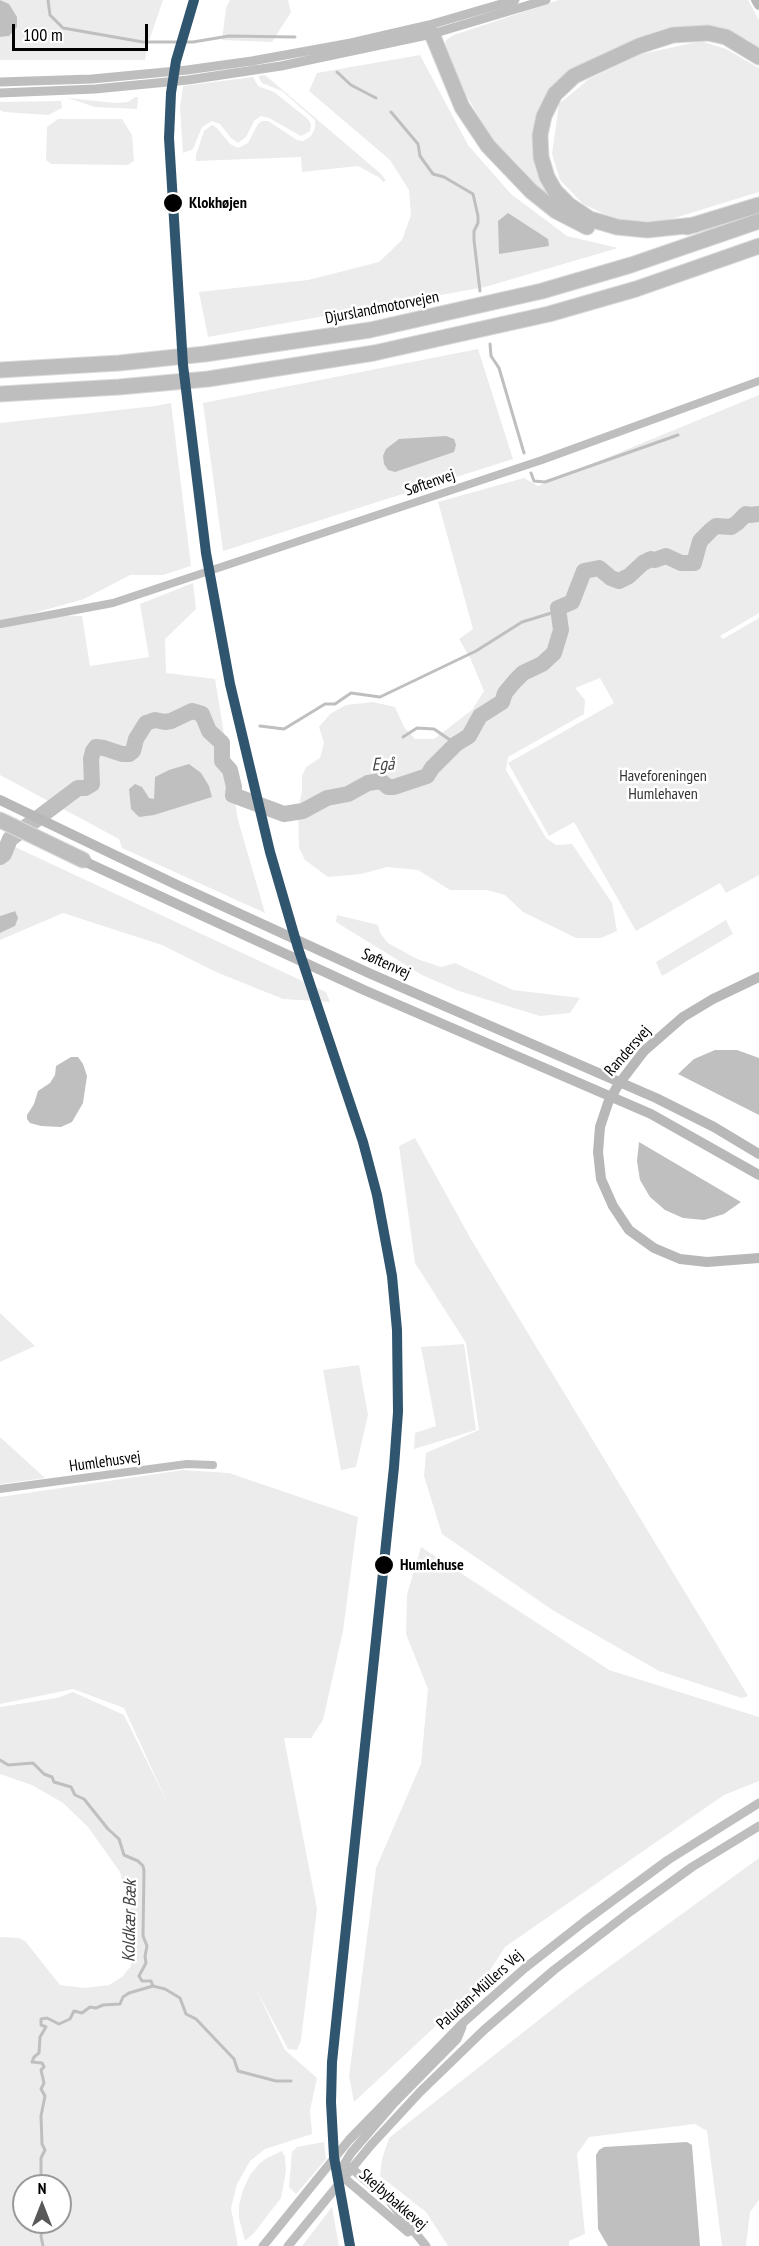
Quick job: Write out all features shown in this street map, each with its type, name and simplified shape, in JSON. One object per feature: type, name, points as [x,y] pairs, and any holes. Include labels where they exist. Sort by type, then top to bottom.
[{"type":"highway","points":[[431,29],[451,84],[474,127],[506,167],[556,211],[587,227],[617,234],[647,236],[672,232],[759,205]]},
{"type":"highway","points":[[695,225],[647,230],[617,227],[590,219],[569,204],[551,184],[541,157],[540,135],[544,116],[555,94],[574,76],[639,46],[673,35],[708,33],[726,37],[759,57]]},
{"type":"highway","name":"Djurslandmotorvejen","points":[[0,370],[118,363],[206,354],[370,330],[542,291],[631,265],[759,221]]},
{"type":"highway","points":[[0,394],[208,379],[374,353],[549,314],[636,288],[759,246]]},
{"type":"highway","points":[[0,820],[82,860]]},
{"type":"main road","points":[[756,0],[759,5]]},
{"type":"main road","name":"Søftenvej","points":[[0,800],[371,974],[656,1098],[714,1127],[759,1154]]},
{"type":"main road","points":[[0,826],[58,849]]},
{"type":"main road","name":"Søftenvej","points":[[82,860],[364,990],[651,1114],[759,1175]]},
{"type":"main road","name":"Randersvej","points":[[759,977],[712,999],[683,1017],[644,1051],[618,1084],[608,1103],[600,1127],[598,1152],[601,1179],[613,1206],[629,1230],[654,1248],[680,1259],[707,1262],[759,1258]]},
{"type":"street","points":[[0,82],[92,79],[188,70],[431,29],[515,0]]},
{"type":"street","points":[[0,93],[95,89],[188,80],[312,61],[546,0]]},
{"type":"street","name":"Søftenvej","points":[[1,624],[113,603],[532,464],[759,381]]},
{"type":"street","name":"Humlehusvej","points":[[0,1489],[187,1464],[213,1465]]},
{"type":"street","name":"Paludan-Müllers Vej","points":[[263,2246],[326,2167],[410,2075],[464,2022],[525,1968],[585,1921],[668,1860],[759,1803]]},
{"type":"street","name":"Paludan-Müllers Vej","points":[[288,2246],[343,2177],[347,2167],[484,2030],[554,1970],[631,1911],[683,1874],[759,1826]]},
{"type":"street","points":[[347,2167],[351,2153],[394,2103],[457,2039],[464,2022]]},
{"type":"street","name":"Skejbybakkevej","points":[[326,2167],[332,2165],[347,2167],[387,2198],[425,2246]]},
{"type":"street","name":"Skejbybakkevej","points":[[343,2177],[425,2246]]},
{"type":"green space","points":[[0,0],[163,0],[145,60],[0,60],[0,37],[9,36],[9,4]]},
{"type":"green space","points":[[230,0],[288,0],[291,12],[272,42],[222,40],[226,8]]},
{"type":"green space","points":[[559,0],[748,0],[759,20],[759,50],[748,40],[703,27],[580,66],[538,120],[560,205],[522,175],[498,149],[459,83],[445,47],[446,40],[454,35]]},
{"type":"green space","points":[[701,41],[726,49],[759,68],[759,192],[665,221],[619,221],[583,204],[560,180],[552,154],[559,104],[589,79],[642,54]]},
{"type":"green space","points":[[420,55],[468,145],[511,194],[567,236],[618,248],[485,287],[208,337],[199,292],[308,280],[379,262],[402,240],[411,215],[409,190],[390,160],[309,91],[317,73]]},
{"type":"green space","points":[[265,75],[386,180],[383,182],[358,166],[302,172],[301,157],[196,161],[204,131],[212,125],[230,144],[238,148],[248,143],[262,121],[268,121],[297,140],[303,141],[311,136],[315,128],[315,120],[282,91],[262,83],[258,76]]},
{"type":"green space","points":[[253,77],[258,86],[274,92],[308,119],[311,124],[310,131],[301,136],[261,116],[254,121],[246,137],[238,143],[220,124],[212,121],[202,127],[193,149],[183,153],[180,108],[183,86]]},
{"type":"green space","points":[[138,97],[137,109],[95,107],[68,98],[116,103],[128,102]]},
{"type":"green space","points":[[61,101],[62,108],[48,115],[0,110],[0,102]]},
{"type":"green space","points":[[58,119],[122,119],[132,135],[134,161],[128,165],[51,164],[46,160],[47,127]]},
{"type":"green space","points":[[478,349],[513,459],[223,551],[203,403]]},
{"type":"green space","name":"Haveforeningen Humlehaven","points":[[759,395],[759,613],[720,636],[723,639],[759,618],[759,875],[726,893],[720,883],[636,931],[574,822],[549,836],[508,763],[614,703],[600,678],[575,688],[585,700],[584,714],[508,757],[506,770],[546,838],[556,845],[572,844],[612,903],[617,931],[601,938],[576,938],[523,912],[505,895],[487,890],[450,890],[418,870],[387,867],[361,874],[328,877],[305,860],[299,848],[298,808],[302,792],[302,776],[306,767],[320,758],[324,743],[319,727],[330,714],[346,705],[373,702],[395,707],[404,727],[415,739],[434,739],[472,710],[484,691],[459,639],[473,629],[438,502],[524,478],[538,486]]},
{"type":"green space","points":[[171,403],[191,566],[163,575],[130,575],[84,599],[27,615],[82,616],[90,666],[149,657],[140,604],[193,583],[196,609],[165,639],[166,673],[215,679],[238,820],[265,913],[122,848],[119,839],[0,775],[0,423]]},
{"type":"green space","points":[[0,840],[326,992],[330,1002],[283,999],[216,972],[162,945],[63,913],[0,940],[0,933],[15,926],[14,911],[0,916]]},
{"type":"green space","points":[[337,915],[378,925],[380,933],[388,943],[417,959],[441,967],[455,963],[513,990],[580,998],[570,1013],[540,1016],[459,991],[422,975],[336,922]]},
{"type":"green space","points":[[726,920],[733,934],[662,976],[656,962]]},
{"type":"green space","points":[[415,1138],[472,1241],[748,1696],[742,1698],[659,1671],[554,1611],[442,1534],[424,1476],[426,1453],[479,1430],[466,1343],[415,1263],[399,1146]]},
{"type":"green space","points":[[0,1313],[35,1346],[0,1362]]},
{"type":"green space","points":[[464,1344],[476,1430],[414,1449],[415,1433],[436,1426],[421,1347]]},
{"type":"green space","points":[[359,1365],[368,1415],[356,1467],[341,1470],[323,1370]]},
{"type":"green space","points":[[0,1437],[45,1478],[0,1484]]},
{"type":"green space","points":[[183,1470],[229,1473],[358,1517],[343,1631],[323,1720],[311,1738],[284,1738],[317,1909],[301,2040],[297,2050],[288,2049],[256,1989],[285,2050],[317,2078],[310,2110],[312,2134],[265,2149],[250,2161],[237,2184],[231,2208],[238,2246],[0,2246],[0,1937],[19,1938],[25,1941],[60,1985],[85,1988],[109,1985],[122,1977],[131,1966],[135,1937],[131,1911],[120,1872],[88,1827],[63,1803],[32,1785],[0,1774],[0,1707],[57,1698],[73,1692],[124,1715],[168,1804],[124,1708],[73,1689],[0,1704],[0,1497]]},
{"type":"green space","points":[[421,1547],[609,1670],[759,1717],[759,1781],[724,1795],[505,1947],[482,1983],[354,2102],[349,2076],[376,1868],[421,1764],[428,1689],[406,1634],[407,1595]]},
{"type":"green space","points":[[759,1858],[759,2200],[750,2212],[746,2246],[722,2246],[707,2131],[695,2124],[589,2137],[577,2154],[585,2234],[569,2241],[569,2246],[448,2246],[426,2212],[380,2176],[382,2159],[389,2138],[573,1993]]},
{"type":"green space","points":[[324,2142],[326,2159],[296,2194],[289,2187],[292,2152],[297,2147]]},
{"type":"green space","points":[[282,2151],[286,2171],[281,2198],[245,2241],[239,2218],[239,2205],[243,2190],[250,2175],[259,2164]]},
{"type":"green space","points":[[332,2207],[339,2246],[302,2246]]},
{"type":"shaded area","points":[[0,0],[9,4],[17,17],[17,27],[9,36],[0,37]]},
{"type":"shaded area","points":[[508,213],[548,239],[549,246],[499,254],[498,221]]},
{"type":"shaded area","points":[[446,436],[454,439],[456,445],[454,452],[395,472],[388,470],[384,464],[383,456],[386,449],[399,439]]},
{"type":"shaded area","points":[[189,764],[201,773],[209,786],[212,797],[154,815],[139,817],[131,809],[129,789],[135,784],[142,787],[149,798],[154,799],[155,777]]},
{"type":"shaded area","points":[[15,911],[18,918],[15,926],[0,933],[0,916]]},
{"type":"shaded area","points":[[715,1050],[737,1050],[759,1058],[759,1115],[678,1074],[694,1059]]},
{"type":"shaded area","points":[[71,1057],[78,1057],[87,1076],[83,1103],[72,1122],[61,1127],[30,1123],[27,1115],[38,1091],[50,1083],[55,1075],[56,1066]]},
{"type":"shaded area","points":[[639,1142],[741,1202],[724,1214],[704,1220],[683,1218],[665,1210],[650,1197],[640,1180],[637,1161]]},
{"type":"shaded area","points":[[687,2142],[692,2145],[700,2246],[608,2246],[598,2229],[596,2155],[599,2150],[604,2147]]},
{"type":"waterway","points":[[48,0],[50,15],[63,28],[143,42],[193,42],[229,36],[295,37]]},
{"type":"waterway","points":[[337,72],[351,85],[376,98]]},
{"type":"waterway","points":[[391,112],[418,144],[420,156],[433,174],[444,177],[473,194],[478,216],[474,240],[480,291]]},
{"type":"waterway","points":[[490,344],[491,356],[499,368],[524,453]]},
{"type":"waterway","points":[[531,473],[534,481],[545,482],[678,435]]},
{"type":"waterway","name":"Egå","points":[[0,857],[4,854],[10,839],[78,788],[85,788],[92,784],[91,759],[96,747],[129,754],[133,751],[136,739],[146,723],[155,720],[171,721],[192,711],[202,714],[209,731],[222,743],[222,761],[230,770],[234,787],[233,795],[284,814],[303,811],[327,798],[348,794],[368,783],[381,781],[388,787],[394,787],[427,776],[456,744],[469,736],[480,716],[502,702],[505,693],[523,673],[542,664],[554,653],[561,630],[558,608],[572,602],[584,571],[599,568],[611,578],[619,581],[651,559],[666,556],[681,563],[694,563],[700,541],[716,526],[731,527],[746,514],[759,514]]},
{"type":"waterway","points":[[260,726],[284,729],[325,704],[335,704],[351,693],[380,697],[476,651],[522,622],[558,611]]},
{"type":"waterway","points":[[403,737],[417,728],[434,729],[456,744]]},
{"type":"waterway","name":"Koldkær Bæk","points":[[0,1760],[8,1765],[33,1763],[44,1774],[52,1777],[54,1782],[71,1787],[75,1795],[84,1799],[119,1839],[124,1855],[138,1861],[144,1871],[143,1936],[147,1946],[146,1963],[139,1976],[142,1981],[151,1981],[153,1986],[129,1993],[123,1997],[120,2004],[90,2007],[82,2013],[74,2011],[70,2019],[59,2024],[47,2018],[41,2019],[41,2025],[46,2027],[40,2037],[39,2053],[32,2062],[42,2063],[44,2067],[41,2070],[44,2083],[41,2089],[45,2096],[41,2116],[42,2144],[45,2150],[41,2158],[41,2174]]},
{"type":"waterway","points":[[153,1986],[165,1989],[180,1998],[186,2014],[196,2019],[234,2059],[238,2071],[276,2081],[291,2081]]},
{"type":"waterway","name":"Koldkær Bæk","points":[[41,2234],[43,2246]]},
{"type":"transit line","points":[[194,0],[176,61],[171,93],[169,138],[183,365],[206,553],[230,684],[270,852],[298,948],[363,1142],[377,1195],[392,1276],[397,1330],[398,1412],[394,1467],[332,2062],[331,2102],[334,2157],[350,2246]]},
{"type":"place","name":"Klokhøjen","points":[[173,203]]},
{"type":"place","name":"Humlehuse","points":[[384,1565]]}]
